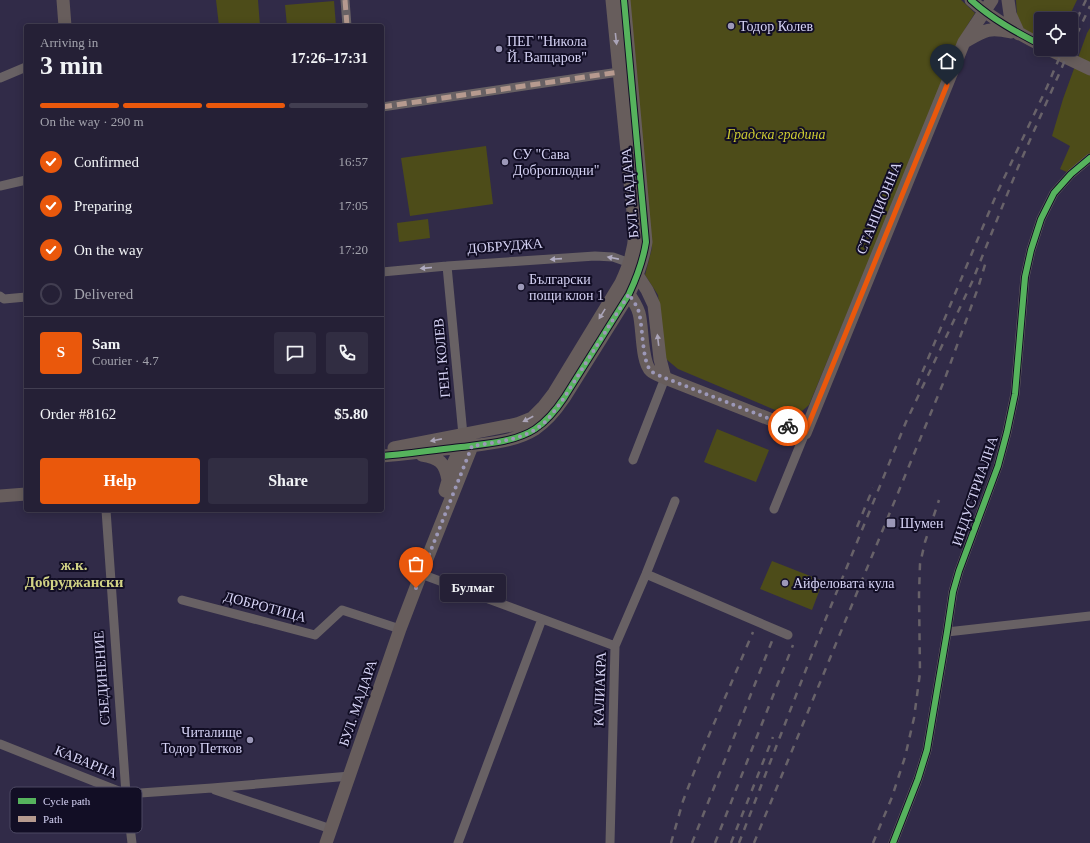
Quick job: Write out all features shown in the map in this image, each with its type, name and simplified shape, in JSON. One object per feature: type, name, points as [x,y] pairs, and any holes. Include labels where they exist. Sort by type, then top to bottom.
[{"type":"main road","points":[[63,0],[65,24]]},
{"type":"main road","name":"БУЛ. МАДАРА","points":[[612,0],[635,232],[634,246],[625,288]]},
{"type":"main road","name":"БУЛ. МАДАРА","points":[[468,440],[506,440],[521,436],[534,430],[545,422],[564,398],[625,288],[637,276],[645,253],[646,233],[624,0]]},
{"type":"main road","points":[[971,0],[984,12],[1034,42]]},
{"type":"main road","name":"СТАНЦИОННА","points":[[805,433],[964,42],[992,0]]},
{"type":"main road","points":[[1008,0],[1010,14],[1019,34]]},
{"type":"main road","points":[[964,42],[984,30],[998,29],[1019,34]]},
{"type":"main road","points":[[1063,56],[1090,69]]},
{"type":"main road","points":[[630,263],[647,290],[654,305],[660,359],[665,378]]},
{"type":"main road","points":[[625,288],[639,310],[645,358],[647,366],[651,371],[665,378],[805,433]]},
{"type":"main road","points":[[384,450],[468,440]]},
{"type":"main road","points":[[384,456],[410,454],[468,440]]},
{"type":"main road","name":"БУЛ. МАДАРА","points":[[421,574],[425,555],[448,480],[454,463],[468,440]]},
{"type":"main road","name":"БУЛ. МАДАРА","points":[[326,843],[400,629],[468,440]]},
{"type":"main road","points":[[410,454],[437,458],[443,463],[448,480]]},
{"type":"main road","points":[[0,496],[24,494]]},
{"type":"street","points":[[344,0],[346,24]]},
{"type":"street","points":[[0,78],[24,68]]},
{"type":"street","points":[[384,106],[619,72]]},
{"type":"street","name":"ИНДУСТРИАЛНА","points":[[893,843],[918,779],[927,750],[953,592],[959,571],[998,466],[1007,432],[1014,394],[1025,278],[1031,250],[1041,219],[1054,193],[1071,174],[1090,158]]},
{"type":"street","points":[[0,186],[24,180]]},
{"type":"street","name":"ДОБРУДЖА","points":[[384,272],[595,256],[613,257],[630,263]]},
{"type":"street","name":"ГЕН. КОЛЕВ","points":[[447,266],[468,440]]},
{"type":"street","points":[[1,300],[24,297]]},
{"type":"street","points":[[632,460],[665,378]]},
{"type":"street","name":"СТАНЦИОННА","points":[[774,509],[805,433]]},
{"type":"street","name":"КАЛИАКРА","points":[[610,843],[615,646],[675,501]]},
{"type":"street","name":"СЪЕДИНЕНИЕ","points":[[106,512],[126,787]]},
{"type":"street","points":[[421,574],[615,646]]},
{"type":"street","points":[[646,574],[788,635]]},
{"type":"street","name":"ДОБРОТИЦА","points":[[182,600],[315,635],[342,610],[400,629]]},
{"type":"street","points":[[947,632],[1090,616]]},
{"type":"street","points":[[458,843],[542,619]]},
{"type":"street","name":"КАВАРНА","points":[[0,744],[108,787]]},
{"type":"street","name":"КАВАРНА","points":[[142,793],[350,776]]},
{"type":"street","name":"КАВАРНА","points":[[212,788],[331,829]]},
{"type":"street","name":"СЪЕДИНЕНИЕ","points":[[131,833],[132,843]]},
{"type":"green space","points":[[216,0],[258,0],[260,24],[219,24]]},
{"type":"green space","name":"Градска градина","points":[[629,0],[961,0],[975,13],[965,29],[809,405],[802,411],[780,412],[678,369],[666,359],[658,295],[645,275],[652,248]]},
{"type":"green space","points":[[1016,0],[1077,0],[1071,12],[1034,12],[1034,35],[1024,30],[1017,16]]},
{"type":"green space","points":[[334,1],[336,24],[287,24],[285,5]]},
{"type":"green space","points":[[1090,28],[1090,158],[1071,174],[1060,169],[1070,146],[1052,136],[1063,99]]},
{"type":"green space","points":[[486,146],[493,204],[410,216],[401,158]]},
{"type":"green space","points":[[428,219],[430,238],[399,242],[397,223]]},
{"type":"green space","points":[[717,429],[769,450],[756,482],[704,462]]},
{"type":"green space","points":[[772,561],[823,581],[812,610],[760,589]]},
{"type":"railway","points":[[1078,17],[1086,0]]},
{"type":"railway","points":[[1078,32],[1090,6]]},
{"type":"railway","points":[[917,385],[997,193],[1060,56]]},
{"type":"railway","points":[[739,843],[822,628],[906,422],[972,282],[1019,165],[1067,56]]},
{"type":"railway","points":[[754,843],[944,381],[978,288],[987,258]]},
{"type":"railway","points":[[857,527],[873,488]]},
{"type":"railway","points":[[873,843],[892,797],[905,757],[914,718],[920,673],[920,564],[925,542],[939,500]]},
{"type":"railway","points":[[671,843],[683,801],[701,754],[753,632]]},
{"type":"railway","points":[[692,843],[772,641]]},
{"type":"railway","points":[[715,843],[793,645]]},
{"type":"railway","points":[[731,843],[773,737]]},
{"type":"marked path","points":[[345,0],[347,24]]},
{"type":"marked path","points":[[384,107],[619,72]]},
{"type":"cycle path","points":[[384,456],[500,442],[518,437],[535,429],[547,419],[561,402],[629,294],[639,269],[646,242],[624,0]]},
{"type":"cycle path","points":[[971,0],[996,19],[1034,41]]},
{"type":"cycle path","points":[[893,843],[918,779],[927,750],[953,592],[959,571],[998,466],[1007,432],[1015,394],[1025,277],[1031,250],[1041,219],[1054,193],[1071,174],[1090,158]]},
{"type":"way so far","points":[[416,588],[472,446],[521,436],[534,430],[545,422],[564,398],[629,294],[639,310],[645,358],[647,366],[651,371],[665,378],[788,426]]},
{"type":"place","name":"Тодор Колев","points":[[731,26]]},
{"type":"place","name":"ПЕГ \"Никола Й. Вапцаров\"","points":[[499,49]]},
{"type":"place","name":"СУ \"Сава Доброплодни\"","points":[[505,162]]},
{"type":"place","name":"Български пощи клон 1","points":[[521,287]]},
{"type":"place","name":"Шумен","points":[[891,523]]},
{"type":"place","name":"Айфеловата кула","points":[[785,583]]},
{"type":"place","name":"Булмаг","points":[[416,588]]},
{"type":"place","name":"Читалище Тодор Петков","points":[[250,740]]},
{"type":"district","name":"ж.к. Добруджански","points":[[74,574]]},
{"type":"route","points":[[788,426],[805,433],[947,85]]}]
